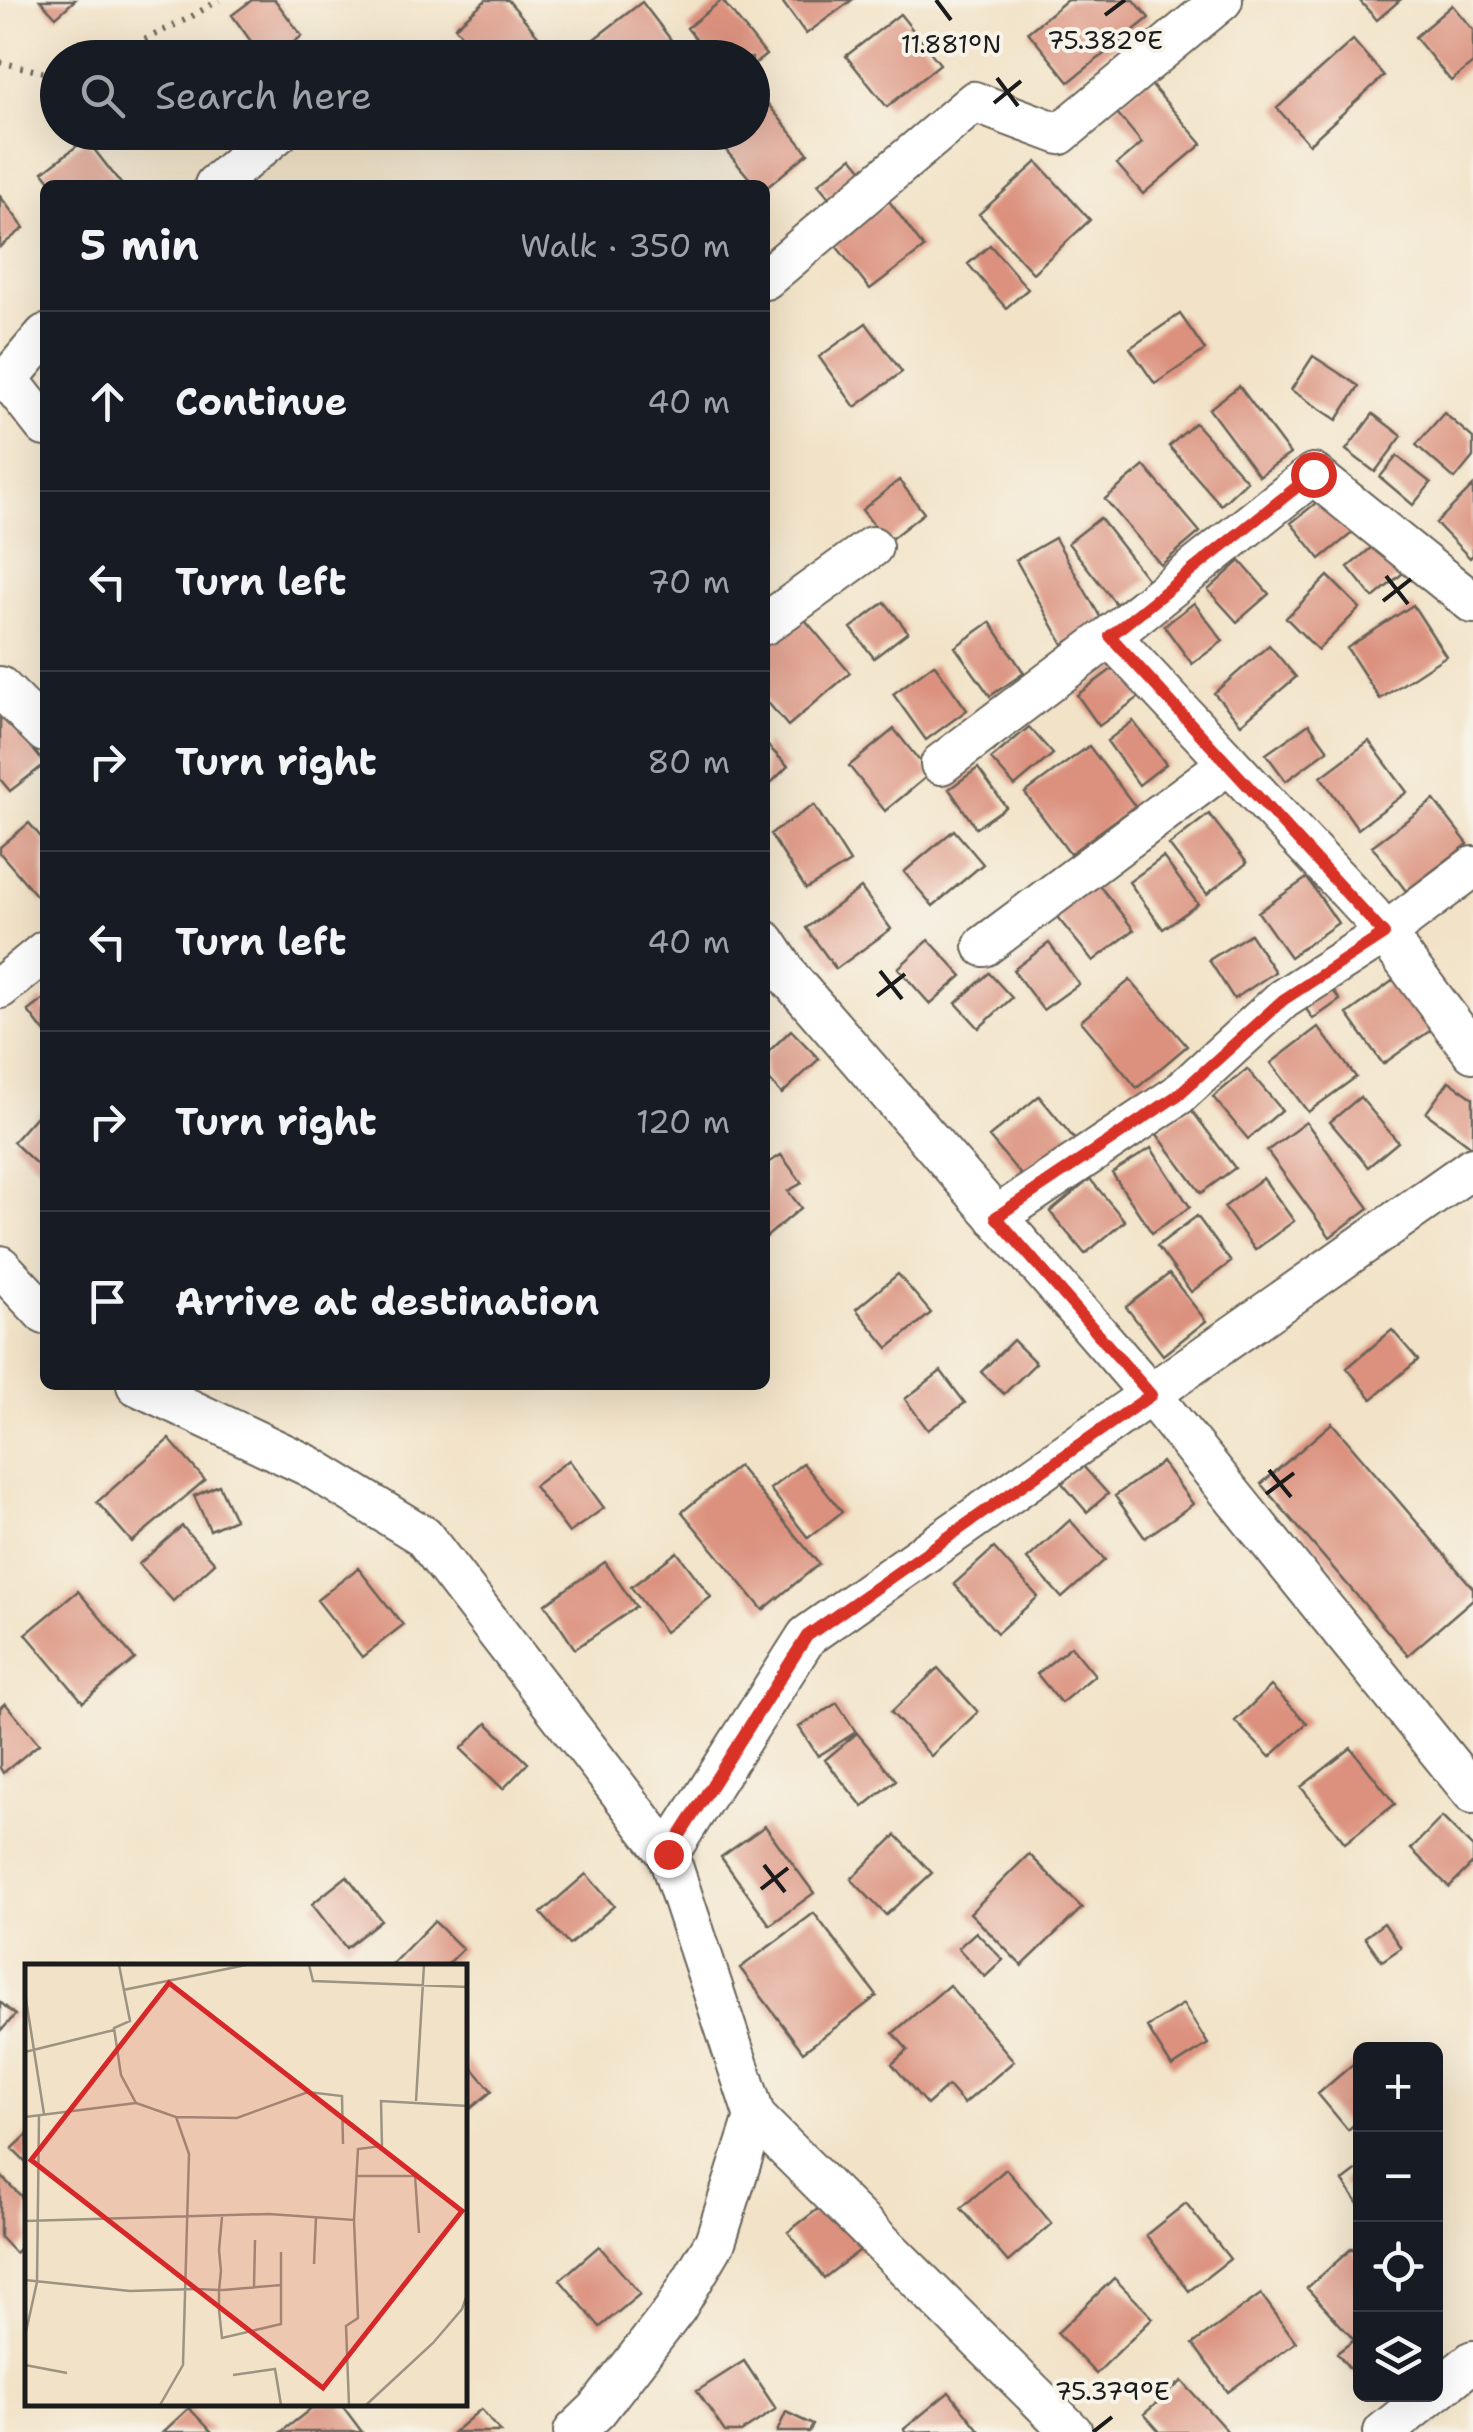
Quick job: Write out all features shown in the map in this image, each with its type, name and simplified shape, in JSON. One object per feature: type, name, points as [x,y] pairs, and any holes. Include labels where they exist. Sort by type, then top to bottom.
[{"type":"street","points":[[770,275],[974,102],[1060,134],[1222,0]]},
{"type":"street","points":[[221,180],[257,150]]},
{"type":"street","points":[[40,340],[8,379],[40,420]]},
{"type":"street","points":[[941,764],[1313,474],[1473,603]]},
{"type":"street","points":[[770,620],[872,547]]},
{"type":"street","points":[[1110,636],[1384,934],[1473,1052]]},
{"type":"street","points":[[0,687],[40,727]]},
{"type":"street","points":[[984,946],[1229,763]]},
{"type":"street","points":[[996,1217],[1178,1095],[1283,1000],[1384,934],[1473,867]]},
{"type":"street","points":[[770,949],[791,980],[1151,1395],[1473,1793]]},
{"type":"street","points":[[0,988],[40,955]]},
{"type":"street","points":[[668,1854],[807,1636],[1473,1167]]},
{"type":"street","points":[[0,1266],[40,1309]]},
{"type":"street","points":[[148,1390],[308,1466],[422,1536],[668,1854],[756,2117],[1072,2432]]},
{"type":"street","points":[[574,2432],[597,2410],[676,2308],[715,2242],[756,2117]]},
{"type":"street","points":[[1443,2385],[1473,2360]]},
{"type":"street","points":[[1384,2432],[1422,2402]]},
{"type":"path","points":[[143,40],[218,0]]},
{"type":"path","points":[[0,62],[40,72]]},
{"type":"building","points":[[40,0],[75,0],[56,17]]},
{"type":"building","points":[[252,0],[275,0],[302,36],[297,40],[250,40],[232,15]]},
{"type":"building","points":[[486,0],[508,0],[542,40],[466,40],[455,27]]},
{"type":"building","points":[[722,0],[754,40],[697,40],[687,28]]},
{"type":"building","points":[[781,0],[852,0],[806,34]]},
{"type":"building","points":[[1067,0],[1134,0],[1149,18],[1069,82],[1028,32]]},
{"type":"building","points":[[1359,0],[1400,0],[1377,20]]},
{"type":"building","points":[[642,2],[671,40],[593,40]]},
{"type":"building","points":[[1452,5],[1473,30],[1473,63],[1451,81],[1415,37]]},
{"type":"building","points":[[900,14],[940,64],[887,107],[846,56]]},
{"type":"building","points":[[1353,40],[1384,76],[1309,144],[1277,108]]},
{"type":"building","points":[[1147,80],[1202,144],[1143,194],[1117,164],[1142,143],[1113,108]]},
{"type":"building","points":[[770,107],[808,153],[770,185],[770,180],[751,180],[726,150],[770,150]]},
{"type":"building","points":[[72,150],[95,150],[118,180],[49,180],[43,172]]},
{"type":"building","points":[[852,157],[866,174],[832,201],[818,184]]},
{"type":"building","points":[[1037,162],[1090,220],[1033,273],[979,214]]},
{"type":"building","points":[[0,196],[24,228],[0,247]]},
{"type":"building","points":[[889,201],[924,248],[870,289],[833,242]]},
{"type":"building","points":[[990,245],[1028,289],[1006,308],[968,264]]},
{"type":"building","points":[[1180,314],[1205,350],[1155,384],[1130,348]]},
{"type":"building","points":[[866,323],[902,372],[855,407],[819,357]]},
{"type":"building","points":[[1313,356],[1359,386],[1337,420],[1291,390]]},
{"type":"building","points":[[1239,386],[1290,454],[1259,476],[1209,409]]},
{"type":"building","points":[[1444,413],[1473,438],[1473,457],[1455,479],[1416,445]]},
{"type":"building","points":[[1373,414],[1402,436],[1375,472],[1346,450]]},
{"type":"building","points":[[1195,423],[1247,481],[1221,505],[1169,446]]},
{"type":"building","points":[[1397,456],[1431,483],[1413,505],[1380,477]]},
{"type":"building","points":[[1144,466],[1200,532],[1161,565],[1105,499]]},
{"type":"building","points":[[899,480],[924,513],[887,542],[862,510]]},
{"type":"building","points":[[1473,486],[1473,555],[1470,558],[1436,523]]},
{"type":"building","points":[[1327,494],[1356,530],[1320,559],[1291,523]]},
{"type":"building","points":[[1100,518],[1148,580],[1116,604],[1068,543]]},
{"type":"building","points":[[1055,538],[1103,622],[1063,644],[1016,560]]},
{"type":"building","points":[[1377,543],[1403,573],[1373,598],[1348,567]]},
{"type":"building","points":[[1240,561],[1269,594],[1237,622],[1208,590]]},
{"type":"building","points":[[1328,576],[1360,608],[1318,650],[1286,618]]},
{"type":"building","points":[[885,602],[908,632],[874,658],[851,628]]},
{"type":"building","points":[[1194,603],[1223,641],[1192,664],[1164,626]]},
{"type":"building","points":[[1413,605],[1446,656],[1380,699],[1347,648]]},
{"type":"building","points":[[801,615],[850,673],[788,726],[770,705],[770,641]]},
{"type":"building","points":[[990,622],[1024,673],[990,696],[955,647]]},
{"type":"building","points":[[1269,645],[1296,677],[1241,724],[1214,693]]},
{"type":"building","points":[[934,664],[967,710],[926,740],[893,694]]},
{"type":"building","points":[[1119,664],[1141,696],[1099,726],[1077,695]]},
{"type":"building","points":[[0,709],[40,758],[40,768],[10,791],[0,779]]},
{"type":"building","points":[[1133,721],[1166,764],[1139,785],[1107,741]]},
{"type":"building","points":[[1309,724],[1328,750],[1286,781],[1266,754]]},
{"type":"building","points":[[1029,727],[1053,754],[1015,786],[991,759]]},
{"type":"building","points":[[894,729],[930,774],[885,811],[849,766]]},
{"type":"building","points":[[1369,741],[1407,792],[1358,829],[1321,777]]},
{"type":"building","points":[[1089,746],[1135,806],[1070,854],[1025,793]]},
{"type":"building","points":[[770,748],[788,766],[770,784]]},
{"type":"building","points":[[978,768],[1006,807],[976,828],[949,789]]},
{"type":"building","points":[[1434,800],[1468,844],[1406,891],[1372,846]]},
{"type":"building","points":[[814,805],[850,862],[806,889],[770,834]]},
{"type":"building","points":[[1209,814],[1247,863],[1207,894],[1169,845]]},
{"type":"building","points":[[29,823],[40,836],[40,900],[0,853],[0,847]]},
{"type":"building","points":[[954,830],[983,864],[933,906],[904,872]]},
{"type":"building","points":[[1163,857],[1198,904],[1163,929],[1129,882]]},
{"type":"building","points":[[1307,878],[1338,923],[1290,957],[1258,912]]},
{"type":"building","points":[[1096,881],[1134,930],[1093,961],[1053,912]]},
{"type":"building","points":[[861,888],[891,929],[836,969],[806,928]]},
{"type":"building","points":[[1250,934],[1275,972],[1234,999],[1209,960]]},
{"type":"building","points":[[929,940],[962,976],[930,1004],[898,968]]},
{"type":"building","points":[[1049,943],[1079,984],[1043,1010],[1013,970]]},
{"type":"building","points":[[989,973],[1012,998],[979,1028],[956,1003]]},
{"type":"building","points":[[1395,979],[1431,1030],[1383,1064],[1347,1014]]},
{"type":"building","points":[[1130,980],[1187,1046],[1137,1088],[1081,1021]]},
{"type":"building","points":[[1326,981],[1340,1000],[1313,1019],[1300,1000]]},
{"type":"building","points":[[40,1002],[40,1027],[28,1011]]},
{"type":"building","points":[[1318,1027],[1356,1077],[1308,1112],[1271,1063]]},
{"type":"building","points":[[791,1030],[819,1059],[782,1094],[770,1081],[770,1050]]},
{"type":"building","points":[[1247,1069],[1282,1110],[1248,1139],[1213,1097]]},
{"type":"building","points":[[1449,1081],[1473,1098],[1473,1148],[1426,1113]]},
{"type":"building","points":[[1039,1096],[1076,1141],[1027,1182],[989,1137]]},
{"type":"building","points":[[1360,1097],[1398,1142],[1368,1167],[1330,1122]]},
{"type":"building","points":[[1190,1108],[1235,1168],[1201,1193],[1156,1133]]},
{"type":"building","points":[[40,1112],[40,1167],[13,1142]]},
{"type":"building","points":[[1306,1122],[1369,1208],[1330,1237],[1267,1151]]},
{"type":"building","points":[[1151,1148],[1190,1207],[1152,1233],[1112,1173]]},
{"type":"building","points":[[781,1155],[802,1183],[788,1191],[801,1208],[770,1234],[770,1162]]},
{"type":"building","points":[[1263,1178],[1294,1221],[1255,1250],[1224,1207]]},
{"type":"building","points":[[1090,1179],[1125,1221],[1085,1254],[1050,1212]]},
{"type":"building","points":[[1197,1216],[1231,1262],[1191,1292],[1157,1246]]},
{"type":"building","points":[[898,1274],[931,1313],[888,1348],[856,1309]]},
{"type":"building","points":[[1169,1274],[1206,1321],[1163,1355],[1126,1307]]},
{"type":"building","points":[[1392,1330],[1418,1360],[1372,1399],[1347,1368]]},
{"type":"building","points":[[1013,1340],[1036,1363],[1004,1394],[981,1372]]},
{"type":"building","points":[[941,1371],[965,1403],[928,1430],[905,1399]]},
{"type":"building","points":[[1332,1423],[1473,1588],[1473,1599],[1408,1655],[1261,1484]]},
{"type":"building","points":[[169,1439],[205,1480],[132,1542],[97,1502]]},
{"type":"building","points":[[569,1460],[604,1508],[569,1533],[534,1486]]},
{"type":"building","points":[[1162,1462],[1193,1504],[1145,1538],[1115,1496]]},
{"type":"building","points":[[803,1463],[842,1512],[808,1538],[770,1489]]},
{"type":"building","points":[[1082,1465],[1108,1494],[1087,1512],[1062,1483]]},
{"type":"building","points":[[738,1466],[819,1564],[763,1610],[682,1512]]},
{"type":"building","points":[[219,1485],[235,1519],[210,1530],[194,1496]]},
{"type":"building","points":[[1070,1520],[1105,1560],[1062,1598],[1027,1559]]},
{"type":"building","points":[[182,1526],[215,1563],[173,1601],[139,1564]]},
{"type":"building","points":[[994,1548],[1038,1597],[997,1633],[954,1584]]},
{"type":"building","points":[[677,1552],[711,1597],[665,1632],[631,1587]]},
{"type":"building","points":[[605,1562],[636,1607],[575,1649],[545,1604]]},
{"type":"building","points":[[358,1568],[403,1625],[362,1657],[317,1600]]},
{"type":"building","points":[[78,1591],[135,1659],[83,1702],[26,1634]]},
{"type":"building","points":[[1071,1646],[1095,1675],[1061,1703],[1037,1674]]},
{"type":"building","points":[[938,1668],[978,1712],[931,1756],[891,1712]]},
{"type":"building","points":[[1271,1686],[1307,1723],[1270,1757],[1235,1721]]},
{"type":"building","points":[[5,1703],[39,1744],[3,1773],[0,1708]]},
{"type":"building","points":[[837,1703],[856,1732],[818,1756],[799,1727]]},
{"type":"building","points":[[487,1723],[528,1763],[503,1789],[461,1749]]},
{"type":"building","points":[[857,1733],[896,1780],[863,1807],[825,1760]]},
{"type":"building","points":[[1351,1748],[1395,1804],[1345,1843],[1301,1787]]},
{"type":"building","points":[[1442,1817],[1473,1848],[1473,1863],[1449,1887],[1411,1849]]},
{"type":"building","points":[[765,1826],[814,1893],[770,1925],[721,1857]]},
{"type":"building","points":[[896,1835],[932,1873],[886,1915],[851,1879]]},
{"type":"building","points":[[1029,1854],[1082,1908],[1022,1966],[970,1913]]},
{"type":"building","points":[[586,1874],[614,1906],[569,1945],[541,1913]]},
{"type":"building","points":[[347,1876],[381,1920],[346,1948],[312,1904]]},
{"type":"building","points":[[814,1913],[877,1996],[803,2052],[740,1968]]},
{"type":"building","points":[[434,1921],[463,1949],[448,1964],[393,1963]]},
{"type":"building","points":[[1384,1923],[1401,1948],[1382,1961],[1365,1937]]},
{"type":"building","points":[[976,1932],[1003,1960],[985,1977],[958,1948]]},
{"type":"building","points":[[949,1985],[1014,2061],[964,2104],[948,2086],[927,2105],[892,2064],[908,2050],[893,2033]]},
{"type":"building","points":[[0,2002],[15,2015],[0,2032]]},
{"type":"building","points":[[1183,2004],[1208,2044],[1172,2067],[1147,2027]]},
{"type":"building","points":[[468,2063],[492,2091],[468,2111]]},
{"type":"building","points":[[1353,2064],[1353,2125],[1348,2130],[1318,2094]]},
{"type":"building","points":[[25,2137],[25,2162],[12,2149]]},
{"type":"building","points":[[1006,2169],[1052,2224],[1008,2262],[961,2208]]},
{"type":"building","points":[[1353,2173],[1353,2196],[1343,2181]]},
{"type":"building","points":[[0,2175],[25,2200],[25,2244],[15,2253],[0,2237]]},
{"type":"building","points":[[828,2201],[864,2247],[824,2278],[788,2232]]},
{"type":"building","points":[[1186,2203],[1230,2259],[1189,2291],[1146,2235]]},
{"type":"building","points":[[599,2246],[640,2294],[600,2327],[560,2280]]},
{"type":"building","points":[[1352,2248],[1353,2339],[1307,2288]]},
{"type":"building","points":[[1114,2278],[1153,2318],[1096,2374],[1057,2333]]},
{"type":"building","points":[[1261,2294],[1296,2342],[1228,2392],[1193,2344]]},
{"type":"building","points":[[1353,2341],[1353,2373],[1337,2353]]},
{"type":"building","points":[[744,2361],[776,2409],[741,2432],[725,2432],[697,2391]]},
{"type":"building","points":[[1182,2381],[1228,2432],[1160,2432],[1144,2414]]},
{"type":"building","points":[[949,2392],[979,2430],[906,2432],[904,2429]]},
{"type":"building","points":[[313,2407],[343,2407],[362,2432],[281,2432]]},
{"type":"building","points":[[189,2408],[212,2432],[163,2432]]},
{"type":"building","points":[[481,2409],[501,2432],[454,2432]]},
{"type":"building","points":[[786,2412],[813,2425],[809,2432],[777,2432]]},
{"type":"route","points":[[668,1854],[807,1636],[1151,1395],[996,1217],[1178,1095],[1283,1000],[1384,934],[1371,915],[1110,636],[1313,474]]}]
